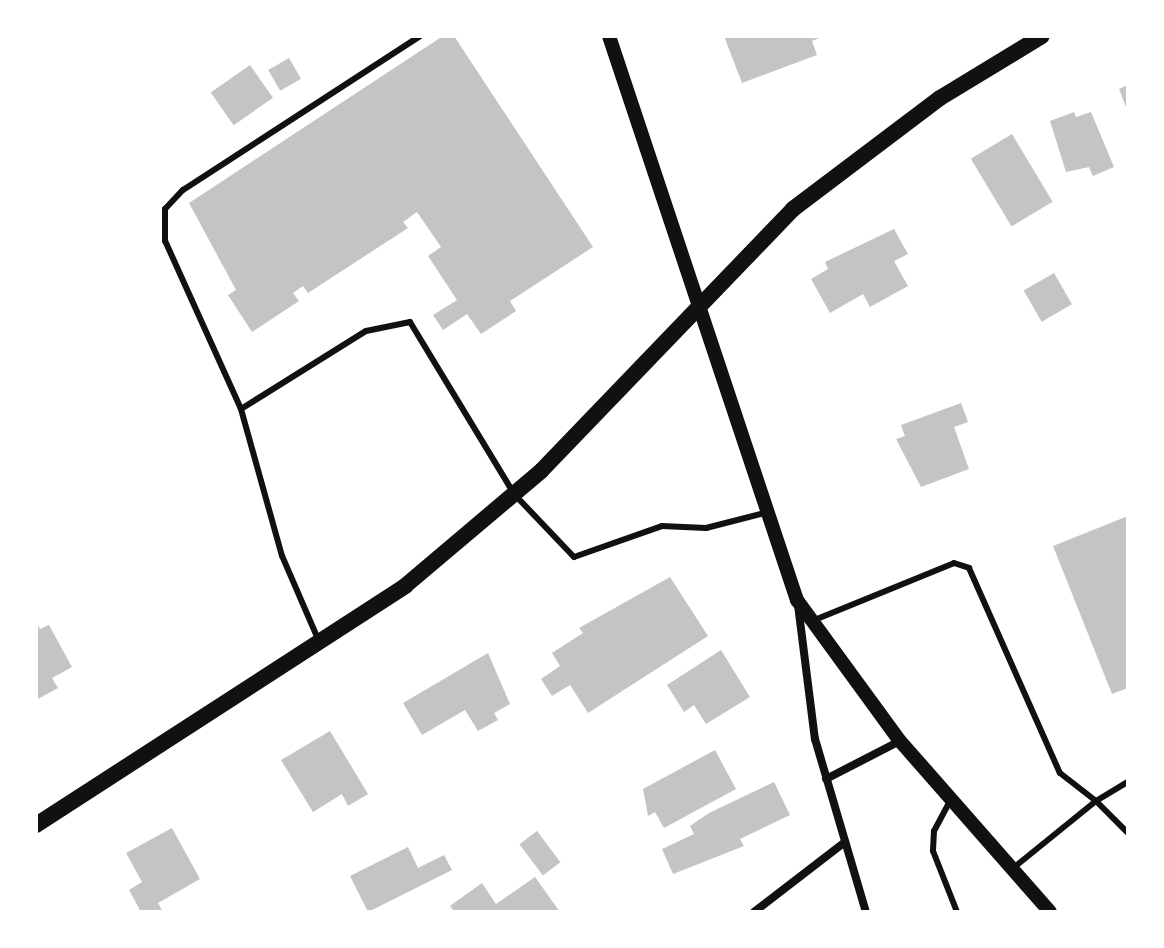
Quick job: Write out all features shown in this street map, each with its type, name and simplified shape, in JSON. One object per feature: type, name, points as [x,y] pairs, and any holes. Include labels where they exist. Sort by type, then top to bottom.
[{"type":"main road","points":[[36,825],[405,586],[514,494],[701,307],[793,209],[940,98],[1042,36]]},
{"type":"street","points":[[609,36],[797,600],[826,779],[866,912]]},
{"type":"street","points":[[797,600],[900,741],[1050,912]]},
{"type":"street","points":[[826,779],[900,741]]},
{"type":"street","points":[[754,912],[845,842]]},
{"type":"lane","points":[[320,643],[282,556],[241,409],[165,241],[165,209],[183,190],[420,36]]},
{"type":"lane","points":[[241,409],[366,331],[410,322],[514,494],[574,557],[662,526],[706,528],[769,512]]},
{"type":"lane","points":[[812,621],[954,563],[969,568],[1060,773],[1096,801],[1128,833]]},
{"type":"lane","points":[[1012,869],[1096,801],[1128,782]]},
{"type":"lane","points":[[951,800],[934,831],[933,851],[957,912]]},
{"type":"building","points":[[443,36],[454,36],[593,247],[510,301],[516,311],[481,334],[467,314],[443,330],[433,315],[457,300],[428,256],[441,247],[417,212],[403,222],[408,228],[308,293],[303,286],[293,293],[299,301],[252,332],[228,295],[236,290],[189,203]]},
{"type":"building","points":[[724,36],[824,36],[812,41],[817,55],[742,83]]},
{"type":"building","points":[[289,58],[301,79],[280,91],[268,70]]},
{"type":"building","points":[[250,65],[273,98],[234,125],[211,93]]},
{"type":"building","points":[[1128,85],[1128,112],[1119,89]]},
{"type":"building","points":[[1074,112],[1076,117],[1091,112],[1114,167],[1093,176],[1089,167],[1066,172],[1050,121]]},
{"type":"building","points":[[1012,134],[1053,202],[1012,226],[971,159]]},
{"type":"building","points":[[894,229],[908,254],[894,261],[908,286],[870,307],[863,294],[830,313],[811,279],[828,269],[825,262]]},
{"type":"building","points":[[1054,273],[1072,304],[1042,322],[1024,291]]},
{"type":"building","points":[[961,403],[968,422],[954,427],[969,469],[921,487],[896,439],[905,436],[901,425]]},
{"type":"building","points":[[1128,516],[1128,688],[1112,694],[1053,546]]},
{"type":"building","points":[[670,577],[708,636],[588,713],[570,685],[552,696],[541,679],[560,666],[552,653],[583,633],[579,628]]},
{"type":"building","points":[[36,622],[40,629],[49,625],[72,667],[52,678],[58,688],[36,700]]},
{"type":"building","points":[[721,650],[750,697],[706,724],[694,705],[684,712],[667,685]]},
{"type":"building","points":[[488,653],[510,704],[494,713],[498,720],[478,731],[465,710],[422,735],[403,703]]},
{"type":"building","points":[[330,731],[368,794],[348,806],[342,794],[313,812],[281,760]]},
{"type":"building","points":[[715,750],[736,789],[664,828],[655,812],[648,816],[643,789]]},
{"type":"building","points":[[774,782],[790,815],[740,839],[744,846],[673,874],[662,849],[694,834],[690,826],[709,813]]},
{"type":"building","points":[[172,828],[200,879],[158,903],[163,912],[141,912],[129,890],[142,882],[126,853]]},
{"type":"building","points":[[537,831],[560,862],[543,875],[519,844]]},
{"type":"building","points":[[408,847],[418,868],[444,855],[452,870],[368,912],[350,876]]},
{"type":"building","points":[[535,877],[560,912],[455,912],[450,906],[482,883],[496,904]]}]
